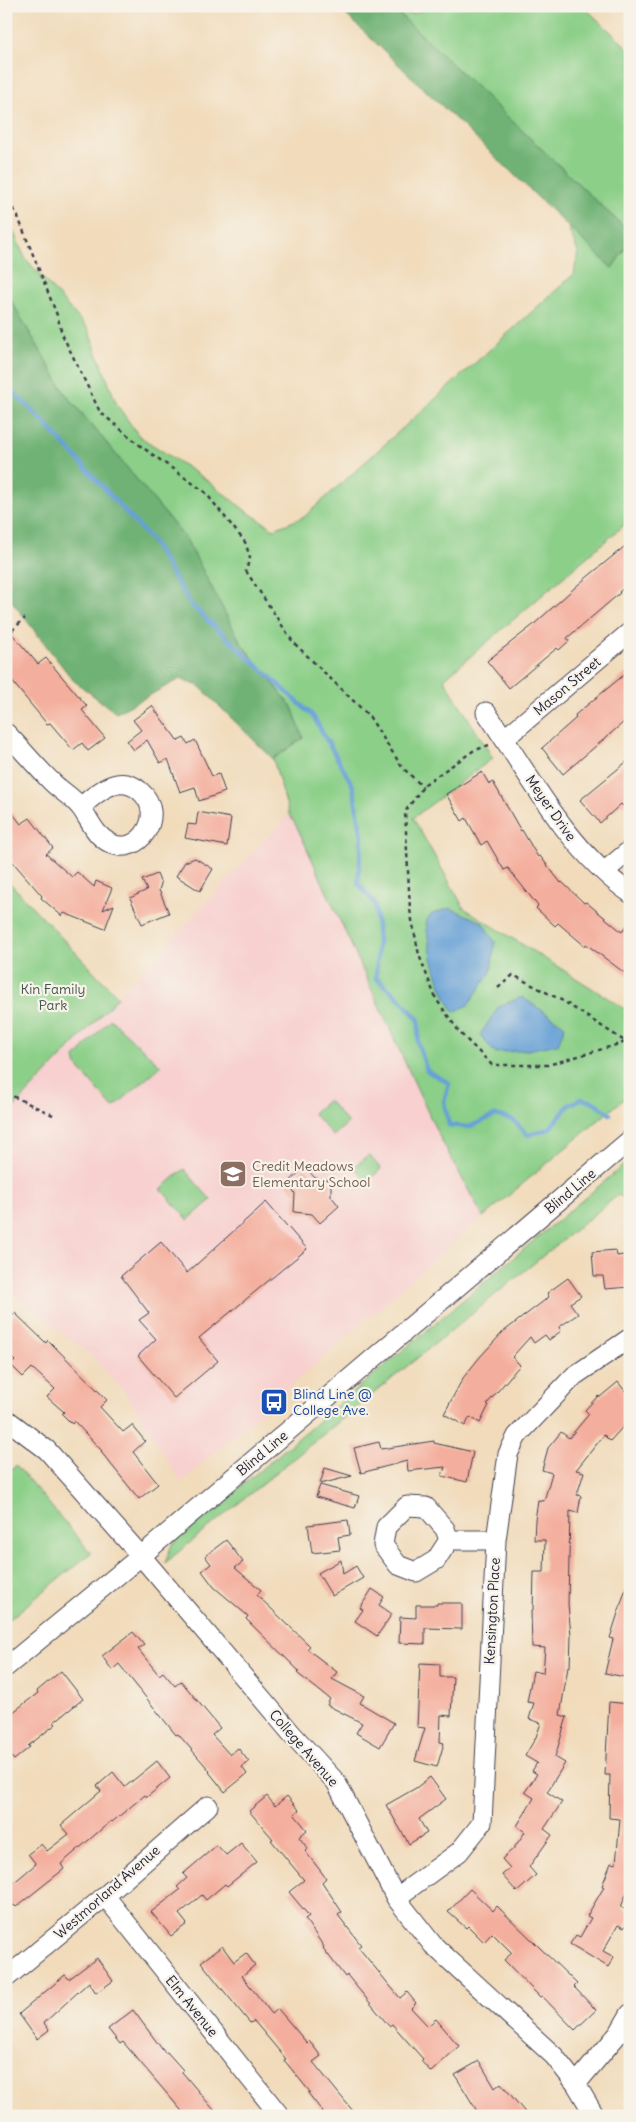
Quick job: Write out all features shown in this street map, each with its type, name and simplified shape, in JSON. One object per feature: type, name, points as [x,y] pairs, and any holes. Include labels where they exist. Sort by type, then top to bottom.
[{"type":"street","name":"Mason Street","points":[[504,739],[630,632]]},
{"type":"street","name":"Meyer Drive","points":[[486,712],[546,803],[583,853],[630,893]]},
{"type":"street","points":[[6,732],[53,783],[81,807]]},
{"type":"street","points":[[605,872],[630,850]]},
{"type":"street","name":"Blind Line","points":[[6,1667],[141,1556],[630,1140]]},
{"type":"street","name":"Kensington Place","points":[[396,1898],[459,1852],[482,1823],[496,1540],[508,1454],[517,1436],[574,1376],[630,1338]]},
{"type":"street","name":"College Avenue","points":[[6,1419],[47,1450],[141,1556],[292,1734],[336,1782],[396,1898],[433,1944],[554,2056],[576,2084],[595,2116]]},
{"type":"street","points":[[449,1540],[496,1540]]},
{"type":"street","name":"Westmorland Avenue","points":[[6,1978],[105,1896],[208,1806]]},
{"type":"street","name":"Elm Avenue","points":[[105,1896],[280,2116]]},
{"type":"street","points":[[576,2084],[619,2033],[630,2014]]},
{"type":"path","points":[[6,194],[22,225],[57,315],[62,334],[100,412],[142,447],[211,498],[245,542],[250,557],[246,572],[293,642],[369,716],[402,767],[423,787]]},
{"type":"path","points":[[6,636],[25,618]]},
{"type":"path","points":[[504,739],[473,751],[423,787],[405,812],[410,910],[419,955],[436,999],[460,1033],[492,1065],[548,1065],[626,1042]]},
{"type":"path","points":[[498,988],[513,975],[563,1001],[630,1046]]},
{"type":"path","points":[[6,1093],[53,1115]]},
{"type":"path","points":[[6,1098],[11,1095]]},
{"type":"shaded area","name":"Credit Meadows Elementary School","points":[[289,814],[298,829],[437,1132],[483,1217],[181,1482],[125,1393],[91,1355],[6,1289],[6,1116]]},
{"type":"green space","points":[[337,6],[391,6],[630,233],[630,241],[612,268]]},
{"type":"green space","points":[[432,6],[583,6],[630,50],[630,233],[395,10],[413,14]]},
{"type":"green space","points":[[6,215],[25,258],[88,329],[117,405],[139,436],[205,479],[246,511],[274,529],[304,517],[574,274],[578,252],[567,225],[612,268],[630,241],[630,520],[444,679],[493,758],[413,818],[464,908],[630,1012],[630,1094],[483,1217],[437,1132],[298,829],[289,814],[273,759],[303,738],[292,707],[241,643],[186,539],[65,393],[6,292]],"holes":[[[450,908],[477,989],[468,1005]]]},
{"type":"green space","points":[[6,292],[65,393],[186,539],[241,643],[292,707],[303,738],[273,759],[199,686],[180,679],[116,713],[73,680],[6,594]]},
{"type":"green space","name":"Kin Family Park","points":[[6,879],[118,997],[6,1116]]},
{"type":"green space","points":[[110,1019],[161,1066],[113,1108],[77,1066],[75,1058]]},
{"type":"green space","points":[[328,1100],[348,1123],[333,1136],[313,1113]]},
{"type":"green space","points":[[369,1155],[381,1169],[367,1182],[354,1167]]},
{"type":"green space","points":[[630,1160],[630,1201],[618,1195],[165,1563],[172,1544]]},
{"type":"green space","points":[[184,1169],[211,1200],[188,1220],[161,1189]]},
{"type":"green space","points":[[16,1465],[91,1553],[6,1622],[6,1475]]},
{"type":"water","points":[[450,908],[482,922],[495,942],[491,972],[468,1005],[454,1012],[435,968],[426,921],[432,914]]},
{"type":"water","points":[[522,997],[565,1026],[558,1044],[527,1050],[495,1053],[480,1035],[499,1006]]},
{"type":"building","points":[[630,542],[630,583],[567,638],[569,641],[559,650],[557,648],[509,688],[487,661],[532,626]]},
{"type":"building","points":[[6,627],[38,664],[46,658],[87,706],[82,710],[105,738],[88,751],[82,743],[73,750],[50,723],[47,724],[6,674]]},
{"type":"building","points":[[630,670],[630,717],[563,774],[542,748],[576,718],[575,715]]},
{"type":"building","points":[[152,706],[178,741],[184,738],[188,744],[195,740],[212,776],[219,774],[225,792],[199,801],[195,787],[180,792],[168,759],[160,763],[147,740],[134,750],[127,741],[141,730],[133,720]]},
{"type":"building","points":[[630,759],[630,800],[623,806],[621,804],[600,823],[580,800]]},
{"type":"building","points":[[482,772],[489,784],[493,782],[538,857],[540,856],[561,883],[622,932],[630,921],[630,977],[586,944],[585,946],[558,923],[555,926],[536,908],[538,906],[508,868],[504,870],[487,841],[481,845],[466,818],[462,821],[446,794]]},
{"type":"building","points":[[6,805],[21,824],[30,818],[53,848],[46,854],[72,877],[77,872],[94,887],[96,881],[112,888],[103,910],[114,905],[105,929],[64,913],[62,916],[41,898],[42,896],[6,854]]},
{"type":"building","points":[[198,812],[231,818],[227,846],[185,838],[188,824],[196,825]]},
{"type":"building","points":[[195,858],[213,869],[200,891],[176,876],[185,862]]},
{"type":"building","points":[[157,874],[161,884],[159,890],[169,913],[142,924],[130,898],[147,890],[142,880]]},
{"type":"building","points":[[305,1167],[315,1178],[331,1180],[331,1196],[339,1206],[320,1223],[312,1214],[294,1212],[295,1193],[287,1184]]},
{"type":"building","points":[[266,1202],[307,1249],[199,1338],[218,1361],[174,1398],[138,1356],[156,1339],[139,1320],[149,1313],[121,1276],[161,1242],[187,1273]]},
{"type":"building","points":[[616,1250],[617,1256],[630,1254],[630,1287],[605,1289],[603,1276],[594,1276],[592,1252]]},
{"type":"building","points":[[568,1278],[581,1296],[570,1303],[578,1314],[559,1327],[561,1331],[549,1340],[545,1335],[534,1343],[530,1337],[512,1357],[520,1365],[487,1404],[489,1405],[480,1423],[470,1417],[465,1426],[444,1414],[463,1378],[480,1357],[503,1332],[549,1297],[547,1293]]},
{"type":"building","points":[[15,1313],[46,1343],[48,1340],[107,1400],[100,1407],[123,1432],[132,1425],[145,1441],[133,1452],[158,1484],[139,1499],[102,1451],[74,1421],[72,1424],[62,1414],[64,1412],[47,1397],[55,1389],[32,1368],[23,1377],[11,1365],[15,1361],[6,1352],[6,1323]]},
{"type":"building","points":[[618,1382],[625,1391],[630,1387],[630,1419],[610,1441],[604,1435],[576,1470],[584,1472],[577,1495],[581,1496],[578,1513],[570,1511],[568,1604],[571,1635],[570,1667],[568,1667],[560,1715],[567,1717],[555,1757],[565,1763],[547,1792],[562,1802],[544,1829],[552,1835],[529,1867],[536,1875],[517,1892],[502,1875],[510,1868],[502,1859],[514,1848],[525,1832],[517,1826],[534,1798],[525,1792],[537,1774],[532,1771],[537,1763],[525,1756],[536,1737],[541,1723],[529,1719],[534,1703],[527,1702],[533,1671],[543,1673],[545,1648],[532,1647],[531,1611],[533,1610],[534,1572],[544,1572],[545,1540],[534,1540],[538,1500],[544,1501],[552,1473],[542,1470],[548,1448],[561,1432],[569,1438],[589,1414],[585,1410],[598,1396],[600,1397]]},
{"type":"building","points":[[434,1441],[434,1443],[473,1452],[467,1482],[442,1476],[445,1467],[408,1471],[407,1461],[361,1473],[354,1448],[379,1442],[381,1449]]},
{"type":"building","points":[[325,1468],[352,1476],[320,1484]]},
{"type":"building","points":[[320,1485],[359,1496],[355,1508],[316,1497]]},
{"type":"building","points":[[348,1520],[350,1535],[338,1537],[340,1550],[312,1553],[308,1525]]},
{"type":"building","points":[[226,1540],[243,1562],[235,1568],[261,1590],[257,1595],[310,1646],[307,1649],[337,1672],[332,1679],[364,1696],[360,1703],[394,1723],[380,1747],[356,1733],[362,1723],[327,1705],[330,1699],[297,1673],[299,1671],[246,1619],[248,1616],[214,1587],[202,1571],[211,1564],[205,1556]]},
{"type":"building","points":[[341,1560],[343,1574],[356,1566],[363,1578],[332,1596],[318,1573]]},
{"type":"building","points":[[627,1585],[630,1586],[630,1678],[605,1673],[613,1639],[610,1638]]},
{"type":"building","points":[[372,1589],[384,1597],[379,1605],[392,1614],[377,1636],[355,1621],[363,1610],[360,1608]]},
{"type":"building","points":[[437,1603],[462,1603],[462,1629],[425,1628],[425,1644],[399,1643],[400,1617],[416,1618],[416,1605],[437,1605]]},
{"type":"building","points":[[133,1632],[144,1645],[138,1649],[159,1675],[163,1672],[175,1686],[181,1681],[220,1728],[212,1735],[230,1755],[238,1748],[249,1762],[242,1767],[247,1774],[225,1792],[210,1771],[178,1734],[176,1735],[119,1664],[112,1670],[102,1656]]},
{"type":"building","points":[[420,1663],[440,1664],[440,1677],[453,1677],[451,1716],[441,1715],[440,1742],[444,1743],[437,1767],[415,1761],[425,1728],[417,1727]]},
{"type":"building","points":[[61,1671],[83,1699],[54,1722],[56,1724],[28,1746],[30,1747],[14,1760],[6,1750],[6,1723],[14,1716],[12,1713],[38,1693],[37,1691]]},
{"type":"building","points":[[609,1702],[630,1704],[630,1885],[621,1907],[630,1912],[630,1918],[624,1928],[618,1925],[603,1951],[614,1957],[608,1967],[570,1944],[576,1935],[580,1937],[591,1918],[587,1916],[604,1887],[602,1886],[611,1863],[616,1864],[620,1819],[609,1818],[610,1775],[605,1775]]},
{"type":"building","points":[[157,1761],[170,1778],[147,1797],[145,1795],[111,1821],[61,1864],[64,1869],[16,1907],[14,1905],[6,1911],[6,1889],[36,1864],[28,1854],[41,1844],[47,1851],[69,1834],[61,1825],[101,1791],[97,1786],[113,1772],[125,1787]]},
{"type":"building","points":[[430,1777],[446,1799],[419,1819],[427,1833],[409,1844],[386,1805],[416,1788]]},
{"type":"building","points":[[267,1796],[275,1806],[287,1796],[299,1810],[294,1814],[307,1830],[299,1837],[308,1849],[305,1851],[326,1878],[322,1882],[342,1912],[338,1915],[361,1945],[358,1947],[400,1998],[407,1992],[416,2003],[411,2008],[428,2026],[436,2019],[459,2046],[431,2072],[421,2061],[423,2059],[392,2024],[389,2026],[347,1975],[345,1977],[323,1948],[305,1919],[309,1916],[289,1892],[304,1880],[249,1811]]},
{"type":"building","points":[[241,1843],[257,1862],[206,1900],[202,1895],[179,1914],[187,1924],[171,1936],[151,1912],[180,1890],[177,1887],[187,1878],[183,1874],[217,1845],[226,1855]]},
{"type":"building","points":[[470,1889],[493,1911],[497,1906],[577,1984],[574,1987],[596,2010],[575,2030],[504,1960],[512,1953],[492,1933],[484,1942],[468,1926],[466,1928],[448,1912]]},
{"type":"building","points":[[222,1946],[234,1962],[246,1953],[255,1965],[242,1976],[272,2014],[278,2009],[307,2043],[309,2041],[321,2056],[313,2062],[357,2116],[326,2116],[308,2093],[310,2092],[284,2060],[286,2059],[254,2021],[250,2023],[223,1990],[201,1962]]},
{"type":"building","points":[[97,1958],[113,1981],[96,1993],[89,1982],[44,2023],[49,2030],[37,2039],[19,2014],[65,1975],[69,1979]]},
{"type":"building","points":[[133,2010],[165,2053],[167,2052],[183,2070],[182,2072],[219,2116],[186,2116],[123,2042],[120,2044],[108,2029]]},
{"type":"building","points":[[479,2061],[495,2088],[501,2083],[528,2116],[480,2116],[455,2075]]},
{"type":"waterway","points":[[6,385],[44,422],[151,540],[191,605],[313,716],[353,786],[362,836],[358,883],[375,904],[378,940],[376,978],[397,996],[419,1020],[418,1043],[427,1071],[449,1083],[444,1102],[449,1125],[469,1127],[496,1115],[513,1120],[528,1135],[549,1129],[569,1105],[581,1099],[594,1102],[610,1114]]},
{"type":"place","name":"Credit Meadows Elementary School","points":[[233,1174]]},
{"type":"place","name":"Blind Line @ College Ave.","points":[[274,1402]]}]
